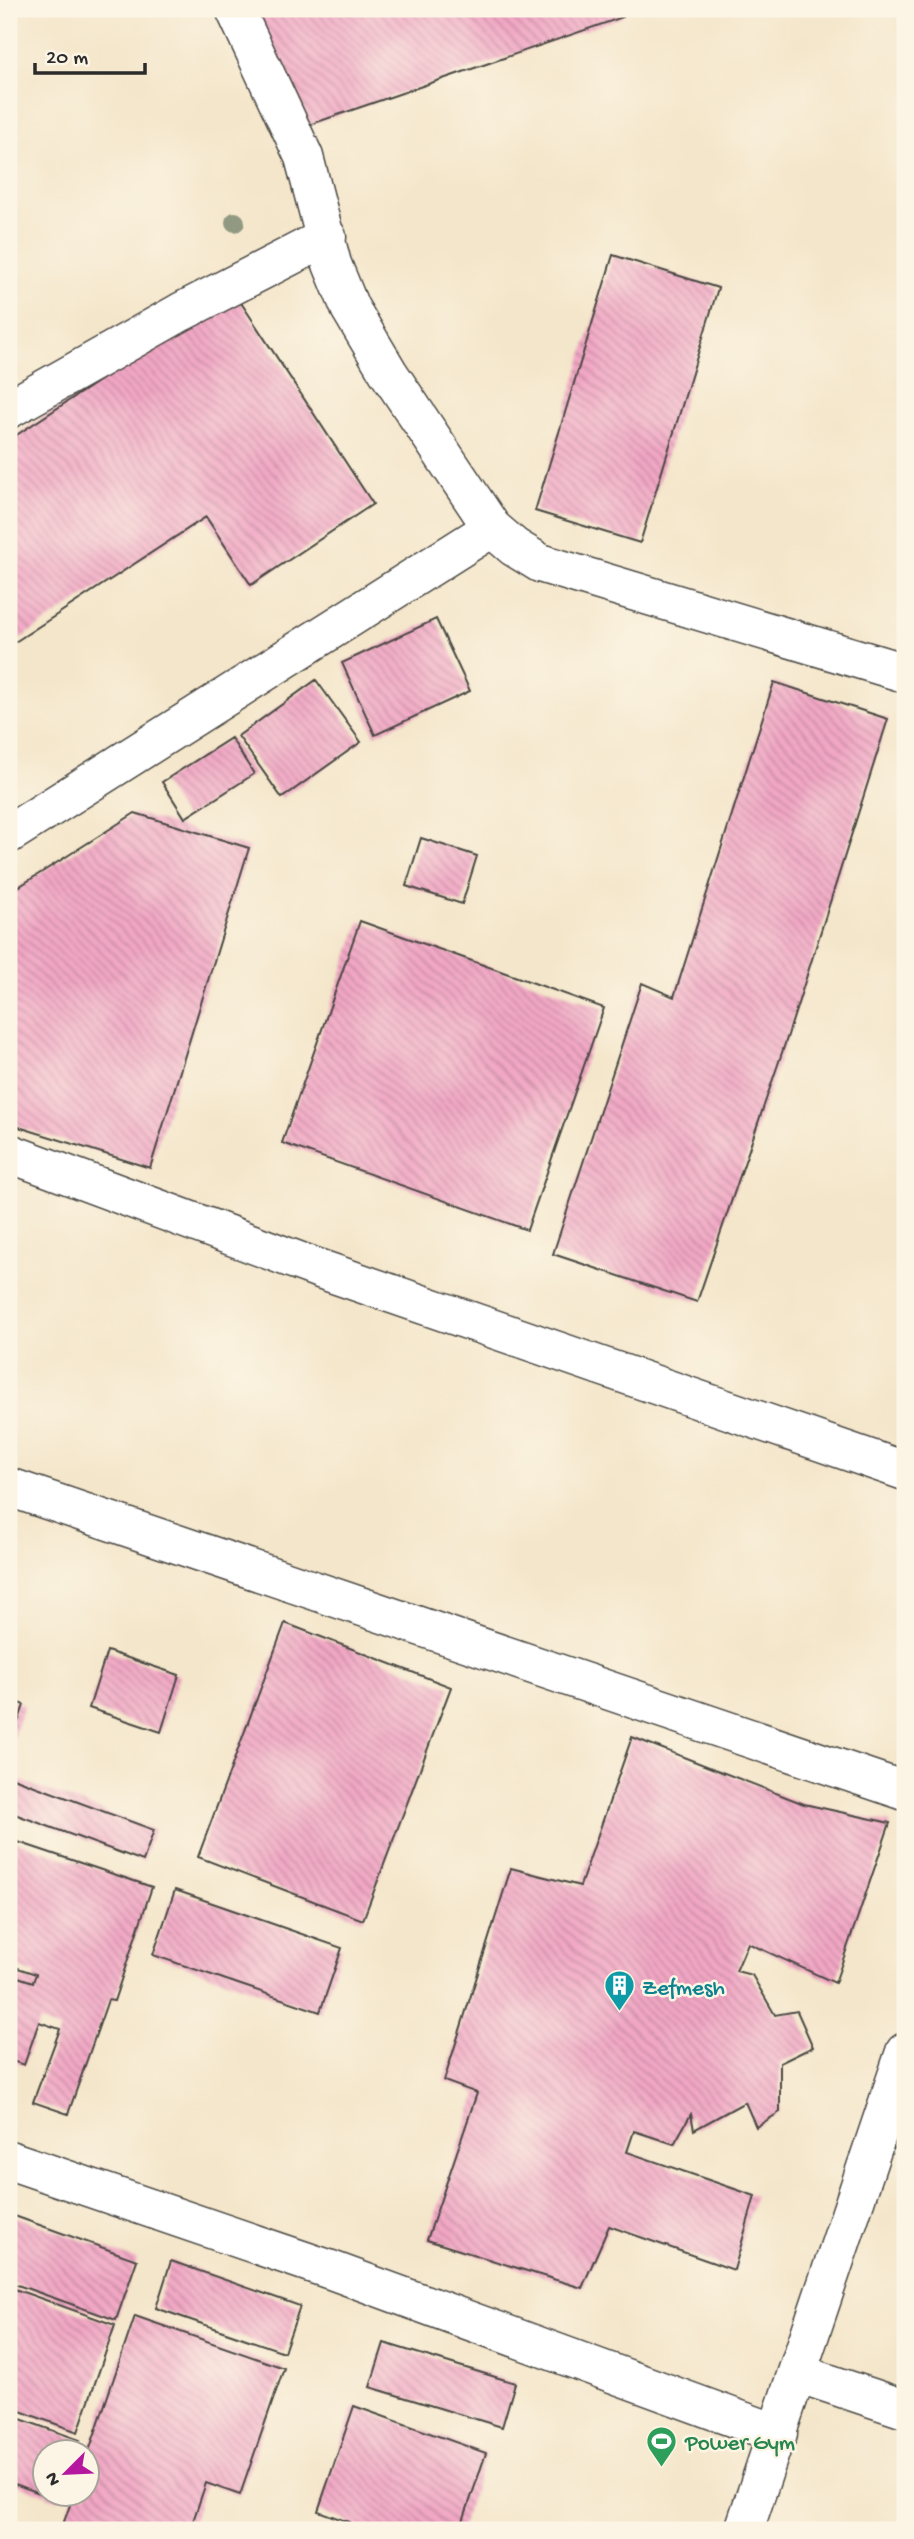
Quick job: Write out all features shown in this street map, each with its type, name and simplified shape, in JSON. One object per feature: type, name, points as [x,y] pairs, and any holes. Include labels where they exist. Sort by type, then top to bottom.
[{"type":"street","points":[[235,9],[304,157],[332,264],[350,308],[388,372],[492,528],[514,547],[540,563],[905,673]]},
{"type":"street","points":[[9,409],[181,312],[327,237]]},
{"type":"street","points":[[9,834],[492,528]]},
{"type":"street","points":[[9,1153],[317,1268],[905,1471]]},
{"type":"street","points":[[9,1487],[905,1791]]},
{"type":"street","points":[[744,2530],[905,2052]]},
{"type":"street","points":[[9,2160],[331,2270],[778,2434]]},
{"type":"street","points":[[797,2373],[905,2409]]},
{"type":"building","points":[[256,9],[620,9],[623,17],[297,129]]},
{"type":"building","points":[[613,255],[718,288],[640,543],[535,511]]},
{"type":"building","points":[[234,292],[373,504],[251,585],[206,517],[9,646],[9,440]]},
{"type":"building","points":[[436,619],[470,691],[375,735],[342,663]]},
{"type":"building","points":[[316,680],[361,742],[282,798],[238,736]]},
{"type":"building","points":[[774,682],[888,719],[788,1035],[697,1302],[553,1254],[642,983],[674,997]]},
{"type":"building","points":[[231,738],[254,774],[185,818],[162,782]]},
{"type":"building","points":[[135,813],[249,848],[150,1168],[9,1124],[9,893]]},
{"type":"building","points":[[421,838],[477,856],[462,904],[406,886]]},
{"type":"building","points":[[360,921],[604,1008],[527,1230],[282,1143]]},
{"type":"building","points":[[285,1623],[451,1687],[363,1920],[198,1857]]},
{"type":"building","points":[[107,1651],[179,1675],[161,1732],[89,1708]]},
{"type":"building","points":[[9,1699],[24,1705],[9,1748]]},
{"type":"building","name":"Zefmesh","points":[[632,1737],[804,1804],[890,1823],[835,1983],[748,1943],[736,1971],[752,1975],[775,2015],[797,2011],[813,2047],[780,2063],[780,2112],[756,2127],[745,2102],[694,2130],[691,2114],[674,2144],[634,2131],[627,2152],[755,2196],[734,2270],[609,2226],[582,2288],[427,2240],[477,2093],[444,2081],[511,1868],[580,1886]]},
{"type":"building","points":[[13,1778],[154,1830],[143,1861],[9,1812],[9,1790]]},
{"type":"building","points":[[9,1839],[152,1887],[114,2001],[108,2000],[68,2114],[33,2102],[60,2029],[39,2022],[24,2065],[9,2060],[9,1974],[33,1982],[36,1974],[9,1965]]},
{"type":"building","points":[[175,1890],[342,1948],[320,2012],[153,1955]]},
{"type":"building","points":[[9,2214],[137,2260],[116,2320],[9,2282]]},
{"type":"building","points":[[171,2261],[300,2306],[284,2352],[156,2308]]},
{"type":"building","points":[[9,2287],[115,2325],[78,2432],[9,2407]]},
{"type":"building","points":[[135,2316],[284,2368],[240,2495],[206,2483],[190,2530],[61,2530],[69,2508],[102,2508],[102,2438],[93,2438]]},
{"type":"building","points":[[384,2343],[515,2383],[502,2427],[370,2387]]},
{"type":"building","points":[[354,2406],[486,2453],[460,2530],[346,2530],[349,2522],[318,2511]]},
{"type":"building","points":[[9,2415],[74,2438],[32,2438],[32,2490],[9,2482]]},
{"type":"place","name":"Zefmesh","points":[[619,2013]]},
{"type":"place","name":"Power Gym","points":[[662,2468]]}]
